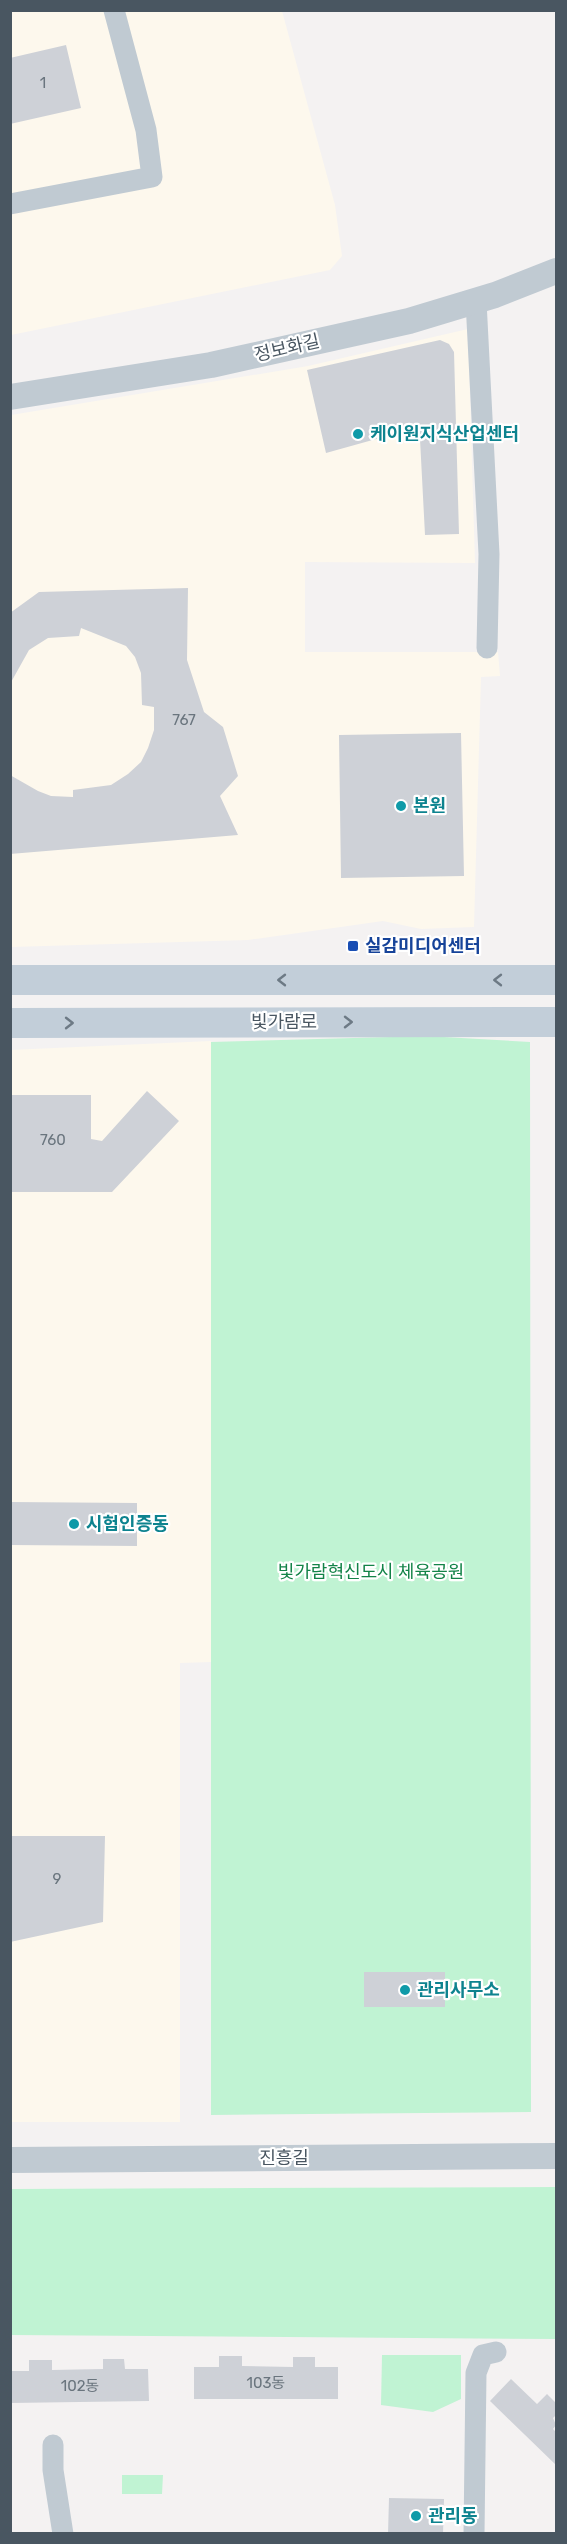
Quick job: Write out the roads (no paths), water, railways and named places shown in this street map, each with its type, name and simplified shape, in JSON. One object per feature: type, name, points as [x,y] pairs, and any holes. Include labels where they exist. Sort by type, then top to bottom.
[{"type":"main road","points":[[10,980],[556,980]]},
{"type":"main road","name":"빛가람로","points":[[10,1023],[556,1022]]},
{"type":"street","points":[[10,204],[152,177],[146,130],[114,10]]},
{"type":"street","name":"정보화길","points":[[10,397],[210,365],[409,321],[476,301],[556,272]]},
{"type":"street","points":[[476,301],[489,554],[487,648]]},
{"type":"street","name":"진흥길","points":[[10,2160],[556,2156]]},
{"type":"street","points":[[474,2534],[476,2373],[483,2355],[496,2352]]},
{"type":"street","points":[[53,2445],[53,2470],[63,2534]]},
{"type":"place","name":"케이원지식산업센터","points":[[358,434]]},
{"type":"place","name":"본원","points":[[401,806]]},
{"type":"place","name":"실감미디어센터","points":[[353,946]]},
{"type":"place","name":"시험인증동","points":[[74,1524]]},
{"type":"place","name":"관리사무소","points":[[405,1990]]},
{"type":"place","name":"관리동","points":[[416,2516]]},
{"type":"park label","name":"빛가람혁신도시 체육공원","points":[[371,1572]]}]
